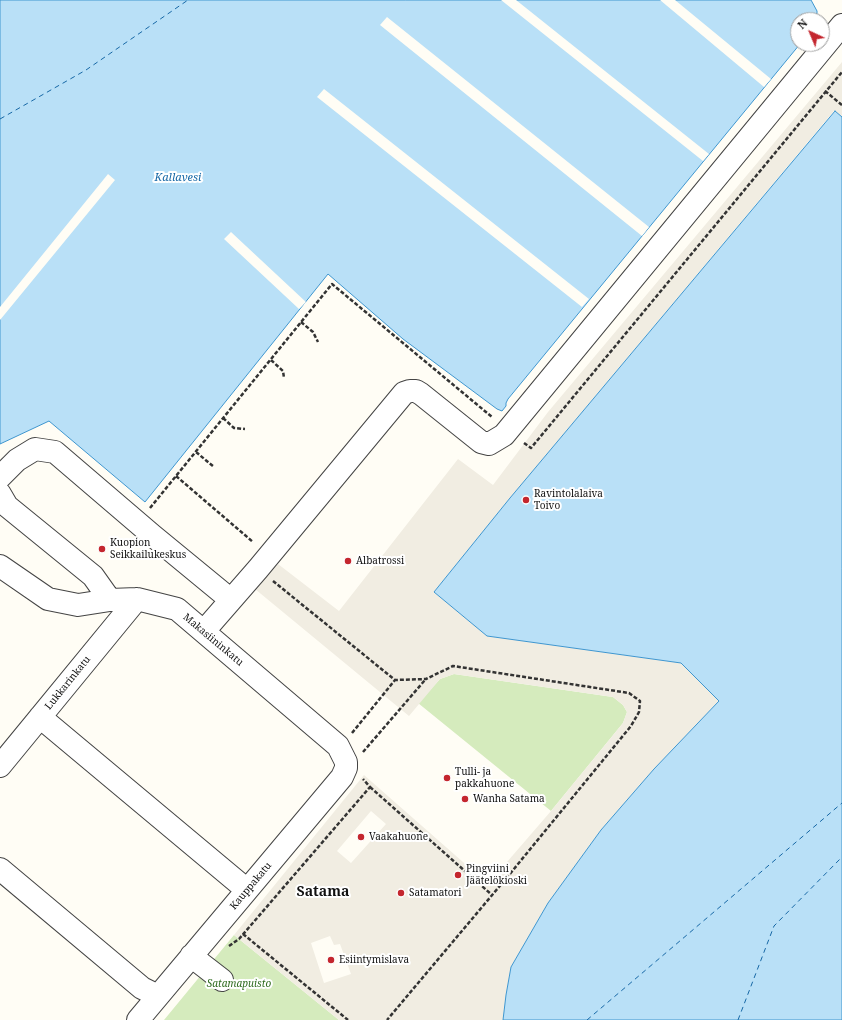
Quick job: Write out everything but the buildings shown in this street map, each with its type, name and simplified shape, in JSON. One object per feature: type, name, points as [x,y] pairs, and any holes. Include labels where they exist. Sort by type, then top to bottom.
[{"type":"street","points":[[204,631],[404,394],[410,391],[416,391],[421,394],[481,442],[489,444],[499,439],[508,431],[696,201],[842,26]]},
{"type":"street","points":[[0,477],[16,460],[35,449],[55,452],[231,600]]},
{"type":"street","points":[[0,494],[7,506],[93,576],[110,600]]},
{"type":"street","name":"Makasiininkatu","points":[[0,566],[48,599],[78,605],[110,600],[137,599],[177,609],[338,746]]},
{"type":"street","name":"Lukkarinkatu","points":[[0,766],[137,599]]},
{"type":"street","points":[[40,717],[247,890]]},
{"type":"street","name":"Kauppakatu","points":[[138,1020],[342,777],[346,768],[346,762],[338,746]]},
{"type":"street","points":[[0,869],[142,988],[158,996]]},
{"type":"street","points":[[191,956],[222,980]]},
{"type":"path","points":[[147,512],[332,284],[508,431],[531,448],[842,72]]},
{"type":"path","points":[[825,91],[842,105]]},
{"type":"path","points":[[301,322],[313,332],[318,342]]},
{"type":"path","points":[[271,360],[283,371],[284,378]]},
{"type":"path","points":[[223,418],[234,428],[245,429]]},
{"type":"path","points":[[196,452],[214,467]]},
{"type":"path","points":[[176,476],[263,550],[258,568],[395,680],[426,679],[453,666],[629,693],[640,701],[639,712],[631,726],[387,1020]]},
{"type":"path","points":[[338,746],[355,729],[395,680]]},
{"type":"path","points":[[370,787],[492,895]]},
{"type":"path","points":[[243,934],[348,1020]]},
{"type":"green space","points":[[454,674],[613,697],[623,705],[627,712],[623,723],[551,811],[418,703],[440,679]]},
{"type":"green space","name":"Satamapuisto","points":[[234,935],[339,1020],[164,1020]]},
{"type":"shaded area","points":[[842,62],[842,117],[834,111],[510,498],[434,592],[487,636],[681,663],[719,701],[654,769],[601,830],[548,903],[511,967],[503,1020],[339,1020],[234,935],[364,775],[488,884],[551,811],[623,723],[627,712],[623,705],[613,697],[454,674],[440,679],[409,716],[255,589],[278,564],[339,611],[458,459],[493,485],[548,412]],"holes":[[[371,811],[386,824],[351,863],[337,851]],[[330,936],[334,945],[340,944],[351,974],[324,983],[311,943]]]},
{"type":"water","name":"Kallavesi","points":[[0,0],[811,0],[817,11],[790,12],[790,52],[793,52],[508,399],[506,406],[502,411],[497,409],[403,339],[328,274],[145,502],[49,421],[0,444]]},
{"type":"water","points":[[835,111],[842,117],[842,1020],[503,1020],[511,967],[548,903],[601,830],[654,769],[719,701],[681,663],[487,636],[434,592],[510,498]]},
{"type":"pier","points":[[501,0],[516,0],[709,154],[703,161]]},
{"type":"pier","points":[[660,0],[675,0],[771,79],[764,87]]},
{"type":"pier","points":[[387,17],[649,227],[642,236],[380,25]]},
{"type":"pier","points":[[324,89],[589,299],[582,307],[317,97]]},
{"type":"pier","points":[[108,174],[115,180],[0,320],[0,307]]},
{"type":"pier","points":[[231,232],[306,302],[299,309],[224,239]]},
{"type":"ferry route","points":[[0,119],[86,70],[188,0]]},
{"type":"ferry route","points":[[587,1020],[842,803]]},
{"type":"ferry route","points":[[738,1020],[774,926],[842,857]]},
{"type":"place","name":"Ravintolalaiva Toivo","points":[[526,500]]},
{"type":"place","name":"Kuopion Seikkailukeskus","points":[[102,549]]},
{"type":"place","name":"Albatrossi","points":[[348,561]]},
{"type":"place","name":"Tulli- ja pakkahuone","points":[[447,778]]},
{"type":"place","name":"Wanha Satama","points":[[465,799]]},
{"type":"place","name":"Vaakahuone","points":[[361,837]]},
{"type":"place","name":"Pingviini Jäätelökioski","points":[[458,875]]},
{"type":"place","name":"Satamatori","points":[[401,893]]},
{"type":"place","name":"Esiintymislava","points":[[331,960]]},
{"type":"district","name":"Satama","points":[[323,892]]}]
